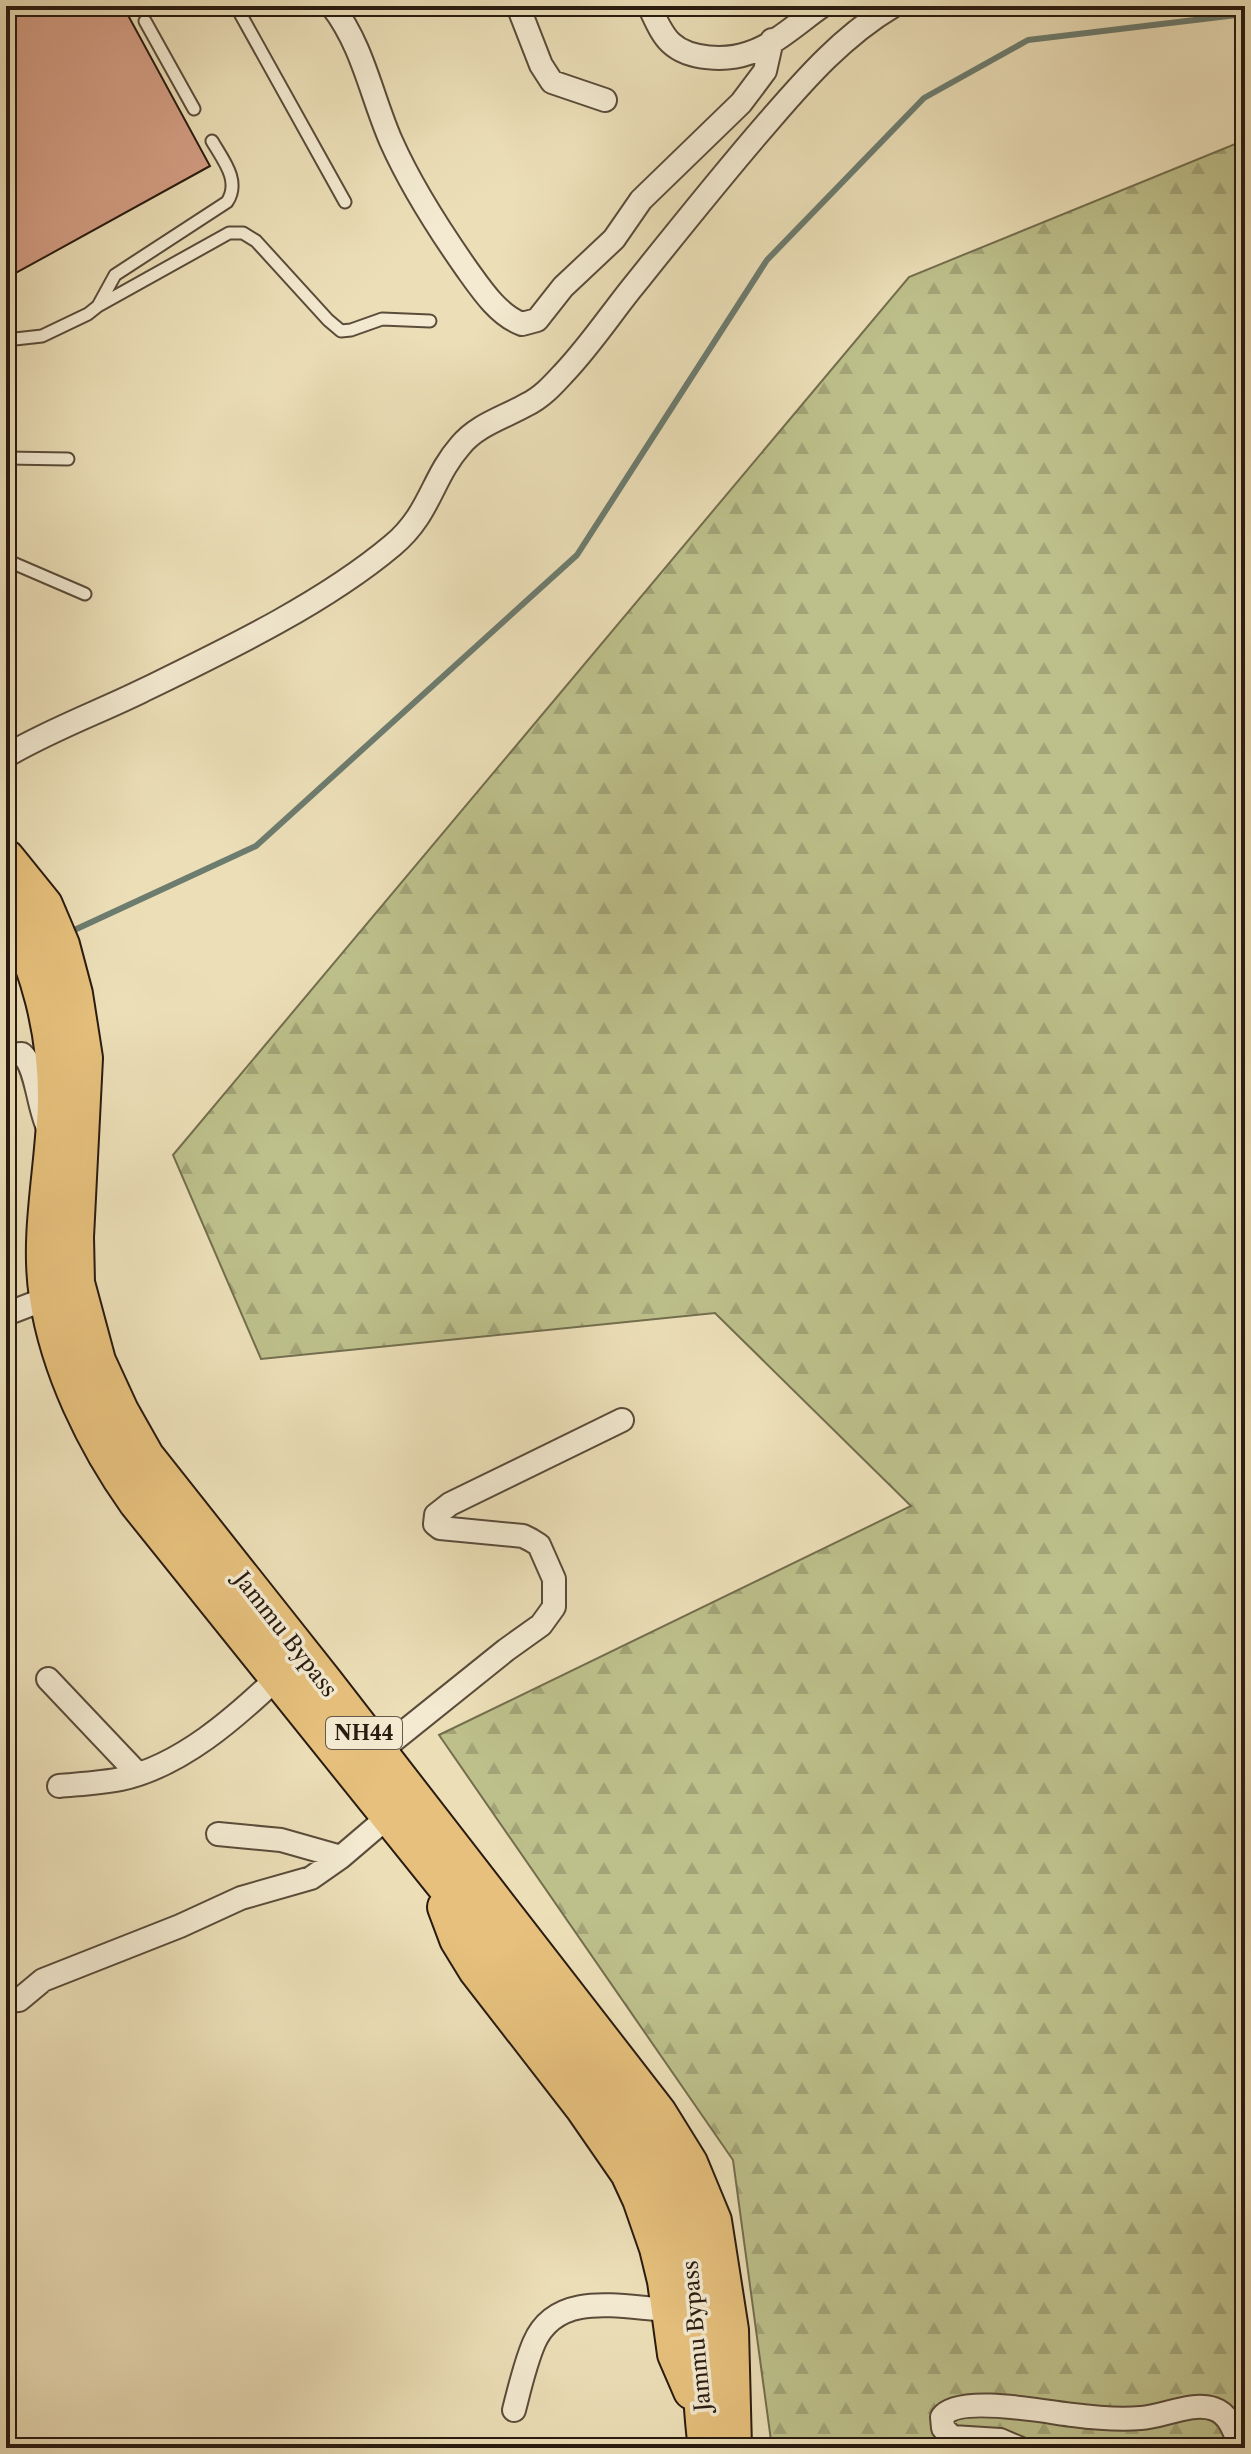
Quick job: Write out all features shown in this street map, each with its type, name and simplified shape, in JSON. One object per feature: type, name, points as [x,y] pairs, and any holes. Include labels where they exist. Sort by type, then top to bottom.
[{"type":"highway","name":"Jammu Bypass","points":[[6,858],[27,945],[60,1001],[84,1058],[75,1237],[76,1283],[97,1361],[146,1457],[658,2113],[689,2163],[713,2221],[722,2264],[730,2330],[733,2448]]},
{"type":"highway","name":"Jammu Bypass","points":[[60,1001],[54,1064],[56,1103],[46,1268],[48,1298],[71,1377],[89,1424],[111,1466],[612,2093],[648,2147],[685,2230],[694,2273],[705,2431]]},
{"type":"highway","points":[[438,1877],[448,1916],[477,1970],[599,2128],[629,2173],[658,2248],[676,2354],[705,2431]]},
{"type":"street","points":[[332,6],[352,36],[392,142],[438,228],[479,287],[505,316],[522,324],[537,320],[563,287],[614,239],[641,200],[741,103],[765,71],[772,40]]},
{"type":"street","points":[[518,6],[541,65],[552,82],[605,100]]},
{"type":"street","points":[[649,6],[673,46],[716,58],[749,54],[822,6]]},
{"type":"street","points":[[8,752],[141,692],[266,627],[349,579],[394,544],[416,522],[445,466],[461,443],[482,426],[528,405],[547,391],[593,339],[731,164],[803,81],[869,20],[893,6]]},
{"type":"street","points":[[6,1055],[22,1054],[29,1062],[42,1116],[53,1138]]},
{"type":"street","points":[[6,1314],[48,1298]]},
{"type":"street","points":[[379,1752],[541,1625],[554,1607],[556,1586],[539,1545],[523,1536],[440,1528],[435,1524],[436,1515],[450,1504],[622,1420]]},
{"type":"street","points":[[59,1786],[102,1782],[138,1774],[228,1723],[278,1677]]},
{"type":"street","points":[[48,1679],[138,1774]]},
{"type":"street","points":[[6,2001],[19,2000],[43,1980],[180,1926],[241,1898],[311,1878],[389,1816]]},
{"type":"street","points":[[218,1834],[281,1840],[341,1857]]},
{"type":"street","points":[[514,2410],[535,2340],[544,2326],[560,2312],[583,2306],[669,2310]]},
{"type":"street","points":[[1019,2448],[1000,2440],[952,2437],[943,2428],[942,2417],[951,2408],[961,2406],[1006,2407],[1107,2419],[1144,2418],[1211,2407],[1222,2413],[1229,2422],[1241,2448]]},
{"type":"lane","points":[[236,6],[345,202]]},
{"type":"lane","points":[[145,21],[194,109]]},
{"type":"lane","points":[[98,306],[115,275],[227,202],[233,188],[232,180],[212,141]]},
{"type":"lane","points":[[6,340],[42,336],[76,321],[229,233],[238,232],[256,241],[341,331],[382,319],[430,321]]},
{"type":"lane","points":[[6,458],[68,459]]},
{"type":"lane","points":[[6,560],[85,594]]},
{"type":"green space","points":[[1245,140],[1245,2448],[772,2448],[733,2160],[439,1735],[911,1506],[715,1313],[261,1359],[173,1155],[909,277]]},
{"type":"building","points":[[123,6],[210,166],[14,274],[6,259],[6,8]]},
{"type":"waterway","points":[[70,932],[256,846],[577,555],[767,260],[924,98],[1028,40],[1245,14]]}]
